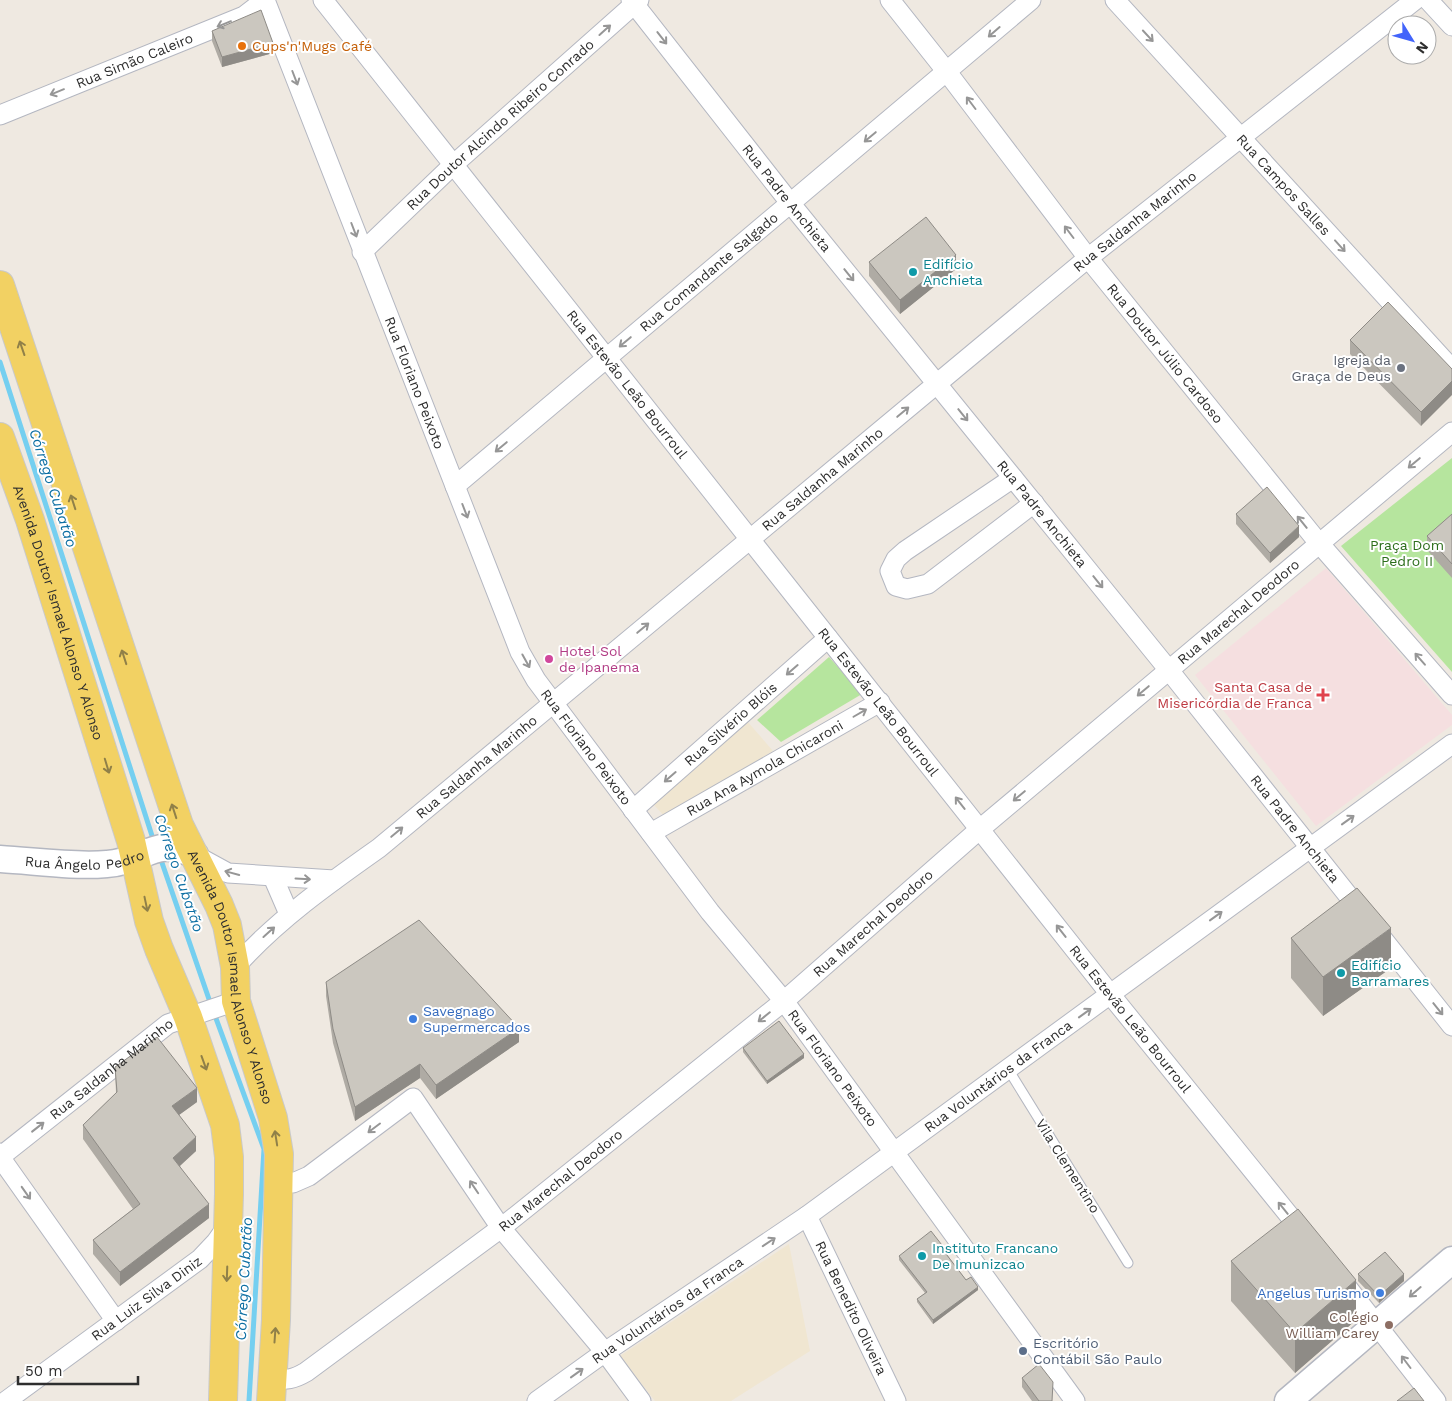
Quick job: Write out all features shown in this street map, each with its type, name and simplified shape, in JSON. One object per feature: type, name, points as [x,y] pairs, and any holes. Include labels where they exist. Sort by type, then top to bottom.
[{"type":"main road","name":"Avenida Doutor Ismael Alonso Y Alonso","points":[[0,285],[179,825],[185,851],[227,925],[235,967],[230,1003],[273,1118],[280,1178],[272,1390]]},
{"type":"main road","name":"Avenida Doutor Ismael Alonso Y Alonso","points":[[0,437],[6,467],[30,520],[141,854],[149,920],[195,1015],[225,1125],[229,1157],[229,1224],[223,1401]]},
{"type":"street","name":"Rua Simão Caleiro","points":[[0,114],[244,16],[265,0]]},
{"type":"street","name":"Rua Floriano Peixoto","points":[[265,0],[520,652],[536,680],[710,912],[784,1001],[1072,1400]]},
{"type":"street","name":"Rua Estevão Leão Bourroul","points":[[323,0],[1110,994],[1315,1247]]},
{"type":"street","name":"Rua Doutor Júlio Cardoso","points":[[890,0],[1088,258],[1318,542],[1452,695]]},
{"type":"street","name":"Rua Comandante Salgado","points":[[455,486],[792,204],[1031,0]]},
{"type":"street","name":"Rua Campos Salles","points":[[1114,0],[1452,369]]},
{"type":"street","name":"Rua Saldanha Marinho","points":[[235,967],[253,947],[289,914],[379,848],[1088,258],[1415,0]]},
{"type":"street","points":[[1428,0],[1452,26]]},
{"type":"street","name":"Rua Doutor Alcindo Ribeiro Conrado","points":[[362,252],[453,165],[635,1]]},
{"type":"street","name":"Rua Padre Anchieta","points":[[635,1],[792,204],[1168,669],[1452,1026]]},
{"type":"street","name":"Rua Marechal Deodoro","points":[[272,1390],[284,1381],[295,1379],[306,1372],[501,1228],[784,1001],[980,829],[1318,542],[1452,432]]},
{"type":"street","points":[[1013,478],[901,555],[890,572],[896,586],[907,589],[928,584],[1034,503]]},
{"type":"street","name":"Rua Silvério Blóis","points":[[633,810],[828,638]]},
{"type":"street","name":"Rua Ana Aymola Chicaroni","points":[[651,833],[880,702]]},
{"type":"street","name":"Rua Voluntários da Franca","points":[[538,1401],[605,1352],[807,1216],[1452,744]]},
{"type":"street","name":"Rua Ângelo Pedro","points":[[0,859],[108,864],[166,847],[185,851]]},
{"type":"street","points":[[185,851],[228,874],[334,880]]},
{"type":"street","points":[[272,877],[289,914]]},
{"type":"street","name":"Rua Saldanha Marinho","points":[[0,1157],[168,1024],[230,1003]]},
{"type":"street","points":[[280,1178],[294,1183],[309,1176],[413,1098],[501,1228],[605,1352],[641,1401]]},
{"type":"street","points":[[0,1152],[0,1157],[116,1321]]},
{"type":"street","name":"Rua Benedito Oliveira","points":[[807,1216],[896,1401]]},
{"type":"street","name":"Rua Luiz Silva Diniz","points":[[6,1401],[200,1259],[229,1224]]},
{"type":"street","points":[[1288,1401],[1452,1260]]},
{"type":"street","points":[[1327,1263],[1436,1401]]},
{"type":"lane","name":"Vila Clementino","points":[[1008,1069],[1128,1263]]},
{"type":"shaded area","name":"Santa Casa de Misericórdia de Franca","points":[[1326,568],[1452,715],[1452,725],[1316,826],[1195,675]]},
{"type":"shaded area","points":[[747,721],[773,751],[667,819],[654,805]]},
{"type":"shaded area","points":[[789,1244],[810,1351],[731,1401],[655,1401],[620,1356]]},
{"type":"green space","name":"Praça Dom Pedro II","points":[[1452,458],[1452,672],[1341,546]]},
{"type":"green space","points":[[829,657],[862,694],[781,742],[757,720]]},
{"type":"building","name":"Cups'n'Mugs Café","points":[[261,10],[273,43],[222,57],[212,31]]},
{"type":"building","name":"Edifício Anchieta","points":[[926,217],[956,255],[900,300],[869,262]]},
{"type":"building","name":"Igreja da Graça de Deus","points":[[1388,302],[1452,369],[1452,381],[1421,412],[1350,340]]},
{"type":"building","points":[[1267,487],[1299,526],[1270,553],[1236,514]]},
{"type":"building","points":[[1452,514],[1452,564],[1427,536]]},
{"type":"building","points":[[1357,888],[1391,928],[1323,977],[1291,938]]},
{"type":"building","name":"Savegnago Supermercados","points":[[419,920],[519,1028],[436,1085],[420,1064],[355,1107],[333,1029],[326,982]]},
{"type":"building","points":[[779,1021],[804,1054],[767,1081],[743,1048]]},
{"type":"building","points":[[157,1037],[197,1088],[172,1106],[196,1137],[173,1158],[209,1204],[120,1272],[93,1240],[140,1204],[83,1125],[117,1092],[115,1067]]},
{"type":"building","points":[[1298,1209],[1356,1280],[1295,1333],[1231,1261]]},
{"type":"building","points":[[931,1231],[966,1280],[971,1277],[978,1287],[933,1320],[917,1299],[927,1292],[899,1256]]},
{"type":"building","name":"Angelus Turismo","points":[[1385,1252],[1404,1274],[1379,1296],[1358,1274]]},
{"type":"building","points":[[1039,1364],[1053,1382],[1052,1401],[1039,1401],[1022,1378]]},
{"type":"building","points":[[1414,1388],[1424,1401],[1397,1401]]},
{"type":"waterway","name":"Córrego Cubatão","points":[[0,362],[154,842]]},
{"type":"waterway","name":"Córrego Cubatão","points":[[160,857],[211,1005]]},
{"type":"waterway","name":"Córrego Cubatão","points":[[214,1013],[264,1149],[249,1401]]},
{"type":"place","name":"Cups'n'Mugs Café","points":[[242,46]]},
{"type":"place","name":"Edifício Anchieta","points":[[913,272]]},
{"type":"place","name":"Igreja da Graça de Deus","points":[[1401,368]]},
{"type":"place","name":"Hotel Sol de Ipanema","points":[[549,659]]},
{"type":"place","name":"Santa Casa de Misericórdia de Franca","points":[[1323,695]]},
{"type":"place","name":"Edifício Barramares","points":[[1341,973]]},
{"type":"place","name":"Savegnago Supermercados","points":[[413,1019]]},
{"type":"place","name":"Instituto Francano De Imunizcao","points":[[922,1256]]},
{"type":"place","name":"Angelus Turismo","points":[[1380,1293]]},
{"type":"place","name":"Colégio William Carey","points":[[1389,1325]]},
{"type":"place","name":"Escritório Contábil São Paulo","points":[[1023,1351]]}]
